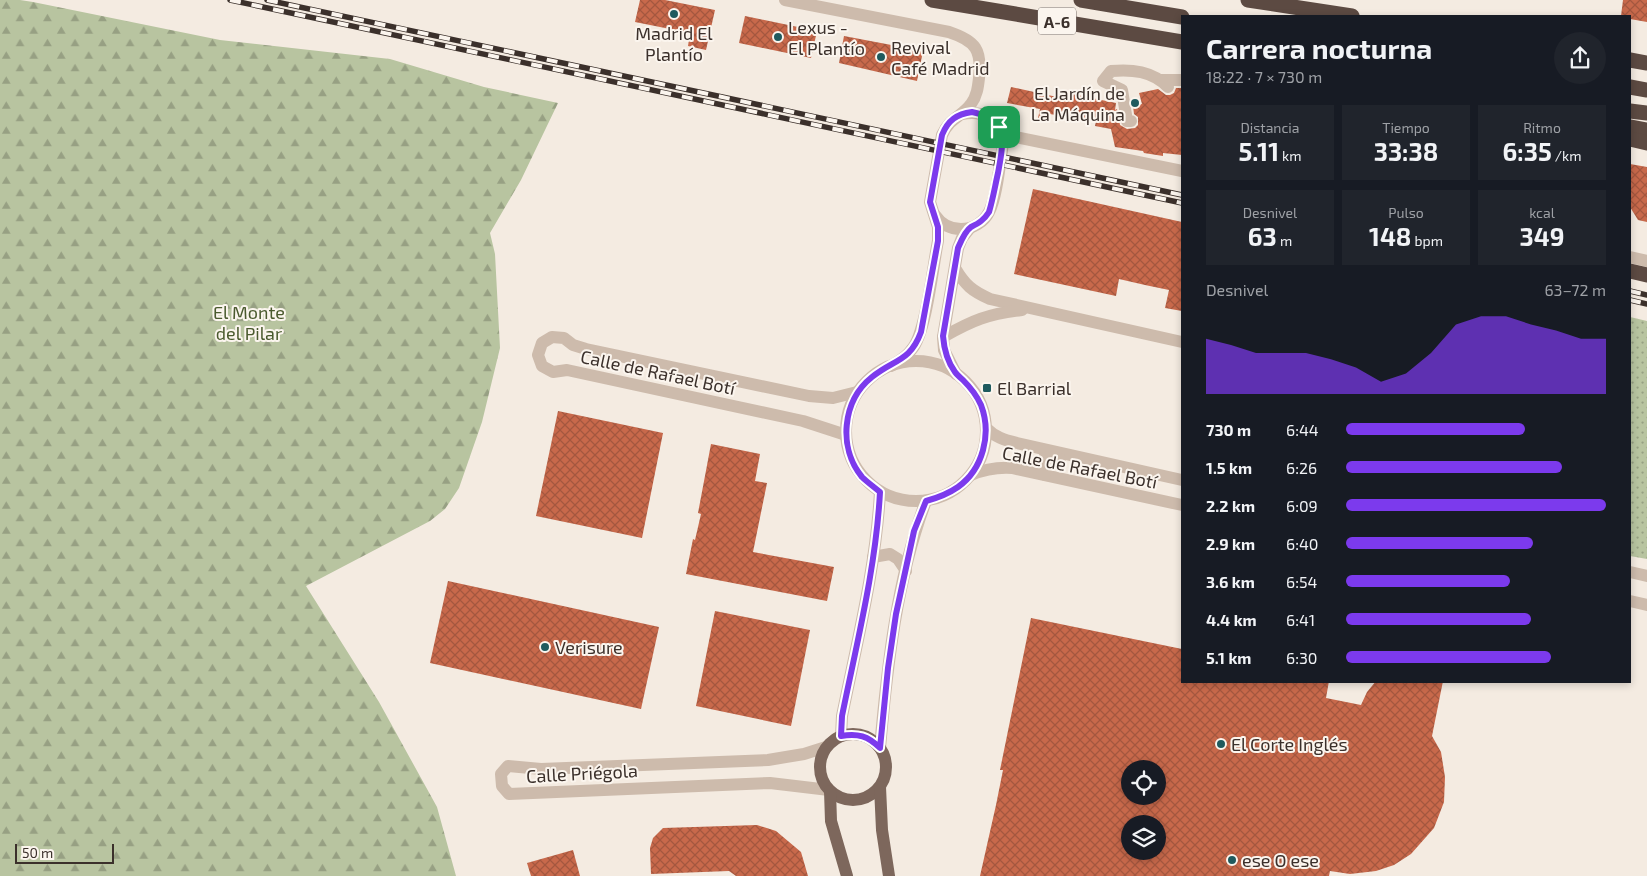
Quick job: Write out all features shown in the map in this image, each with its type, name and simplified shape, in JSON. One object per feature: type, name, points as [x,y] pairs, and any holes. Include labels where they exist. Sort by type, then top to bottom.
[{"type":"highway","name":"A-6","points":[[932,0],[1181,42]]},
{"type":"highway","points":[[1081,0],[1181,17]]},
{"type":"highway","points":[[1248,0],[1346,15]]},
{"type":"highway","points":[[1631,60],[1647,63]]},
{"type":"highway","points":[[1631,87],[1647,90]]},
{"type":"highway","points":[[1631,111],[1647,114]]},
{"type":"highway","points":[[1631,127],[1647,130]]},
{"type":"highway","points":[[1631,139],[1647,143]]},
{"type":"highway","points":[[1631,271],[1647,275]]},
{"type":"main road","points":[[880,787],[872,794],[856,800],[839,798],[829,791],[823,782],[819,764],[826,747],[832,740],[841,736],[863,735],[872,740],[885,756],[885,775],[880,787],[882,830],[890,876]]},
{"type":"main road","points":[[829,791],[831,820],[847,876]]},
{"type":"street","points":[[785,0],[949,32],[965,38],[978,51],[980,59],[976,95],[971,105],[945,127],[933,178],[930,202],[938,227],[938,241],[921,332],[913,349],[905,357],[872,377],[857,392],[848,413],[846,435],[850,458],[862,477],[880,492],[902,500],[926,501],[943,496],[958,487],[971,475],[982,454],[985,445],[986,428],[981,405],[974,392],[956,374],[948,369],[930,363],[910,362],[891,366]]},
{"type":"street","points":[[1131,120],[1127,121],[1122,90],[1103,81],[1111,71],[1130,69],[1148,73],[1164,83],[1181,80]]},
{"type":"street","points":[[935,215],[946,226],[956,229],[975,226],[984,220],[989,212],[995,187],[1002,138],[997,125],[981,106],[976,95]]},
{"type":"street","points":[[957,116],[972,112],[989,117]]},
{"type":"street","points":[[1002,138],[1031,140],[1181,171]]},
{"type":"street","points":[[956,374],[944,350],[943,336],[958,248],[962,238],[970,228]]},
{"type":"street","points":[[1631,257],[1647,261]]},
{"type":"street","points":[[955,268],[964,283],[975,292],[990,299],[1181,342]]},
{"type":"street","points":[[943,336],[984,316],[1034,309]]},
{"type":"street","name":"Calle de Rafael Botí","points":[[846,435],[803,421],[567,370],[553,372],[542,366],[538,356],[542,343],[552,337],[564,338],[573,345],[586,349],[809,396],[833,398],[857,392]]},
{"type":"street","name":"Calle de Rafael Botí","points":[[986,428],[1000,439],[1181,480]]},
{"type":"street","points":[[1044,475],[1041,463],[1044,458],[1049,457],[1138,476],[1152,473]]},
{"type":"street","name":"Calle de Rafael Botí","points":[[971,475],[999,467],[1181,505]]},
{"type":"street","points":[[841,736],[842,716],[873,557],[880,492]]},
{"type":"street","points":[[880,748],[888,668],[896,614],[914,531],[926,501]]},
{"type":"street","points":[[873,557],[890,554],[898,559],[906,572]]},
{"type":"street","points":[[1631,572],[1647,576]]},
{"type":"street","points":[[1631,601],[1647,605]]},
{"type":"street","name":"Calle Priégola","points":[[826,747],[804,754],[768,760],[541,769],[508,766],[501,774],[502,786],[509,794],[770,783],[829,791]]},
{"type":"green space","name":"El Monte del Pilar","points":[[0,0],[33,2],[220,40],[390,59],[484,87],[558,103],[521,180],[490,233],[495,254],[500,348],[482,422],[459,488],[445,509],[430,521],[306,586],[379,702],[437,807],[456,876],[0,876]]},
{"type":"green space","points":[[1631,317],[1647,321],[1647,559],[1631,556]]},
{"type":"building","points":[[640,0],[665,0],[715,10],[706,50],[688,46],[690,33],[635,22]]},
{"type":"building","points":[[1623,0],[1647,0],[1647,22],[1631,19],[1631,15],[1621,15]]},
{"type":"building","name":"Lexus - El Plantío","points":[[745,16],[817,31],[811,58],[739,43]]},
{"type":"building","name":"Revival Café Madrid","points":[[844,36],[923,51],[917,81],[839,63]]},
{"type":"building","points":[[1011,87],[1057,97],[1058,91],[1116,103],[1115,110],[1117,109],[1120,125],[1127,129],[1135,128],[1138,125],[1138,117],[1134,114],[1133,106],[1142,104],[1139,93],[1158,89],[1166,95],[1170,95],[1174,93],[1176,88],[1181,88],[1181,155],[1163,153],[1163,156],[1115,147],[1111,129],[1095,126],[1096,121],[1050,114],[1049,119],[1038,118],[1040,109],[1007,103]]},
{"type":"building","points":[[1631,164],[1647,167],[1647,222],[1638,220],[1631,209]]},
{"type":"building","points":[[1033,189],[1181,222],[1181,311],[1165,308],[1169,290],[1119,279],[1116,296],[1014,274]]},
{"type":"building","points":[[558,411],[663,433],[642,538],[536,516]]},
{"type":"building","points":[[711,444],[760,454],[755,481],[767,483],[753,552],[834,567],[827,601],[686,574],[693,539],[695,540],[701,514],[698,513]]},
{"type":"building","points":[[448,581],[659,627],[641,709],[430,663]]},
{"type":"building","points":[[715,611],[810,630],[791,726],[696,706]]},
{"type":"building","name":"El Corte Inglés","points":[[1031,618],[1181,649],[1181,683],[1329,683],[1326,698],[1361,705],[1367,692],[1374,683],[1443,683],[1432,736],[1441,752],[1445,777],[1444,802],[1434,828],[1411,854],[1394,865],[1376,871],[1350,874],[1330,871],[1329,876],[980,876],[1003,770],[1000,770]]},
{"type":"building","points":[[757,825],[776,831],[801,852],[808,876],[736,876],[729,871],[651,874],[650,848],[653,838],[663,828]]},
{"type":"building","points":[[573,850],[580,876],[531,876],[527,863]]},
{"type":"railway","points":[[230,0],[1181,203]]},
{"type":"railway","points":[[267,0],[1181,195]]},
{"type":"railway","points":[[1631,291],[1647,295]]},
{"type":"railway","points":[[1631,300],[1647,304]]},
{"type":"place","name":"Madrid El Plantío","points":[[674,14]]},
{"type":"place","name":"Lexus - El Plantío","points":[[778,37]]},
{"type":"place","name":"Revival Café Madrid","points":[[881,57]]},
{"type":"place","name":"El Jardín de La Máquina","points":[[1135,103]]},
{"type":"place","name":"El Barrial","points":[[987,388]]},
{"type":"place","name":"Verisure","points":[[545,647]]},
{"type":"place","name":"El Corte Inglés","points":[[1221,744]]},
{"type":"place","name":"ese O ese","points":[[1232,860]]},
{"type":"route","points":[[972,112],[983,114],[992,119],[999,127],[1004,144],[992,202],[984,220],[970,228],[962,238],[958,248],[943,336],[944,350],[948,361],[956,374],[974,392],[981,405],[986,428],[985,445],[971,475],[958,487],[943,496],[926,501],[914,531],[896,614],[888,668],[880,748],[863,735],[841,736],[842,716],[873,557],[880,492],[862,477],[850,458],[846,435],[848,413],[857,392],[872,377],[905,357],[913,349],[921,332],[938,241],[938,227],[930,202],[931,192],[945,127],[952,119],[972,112]]}]
